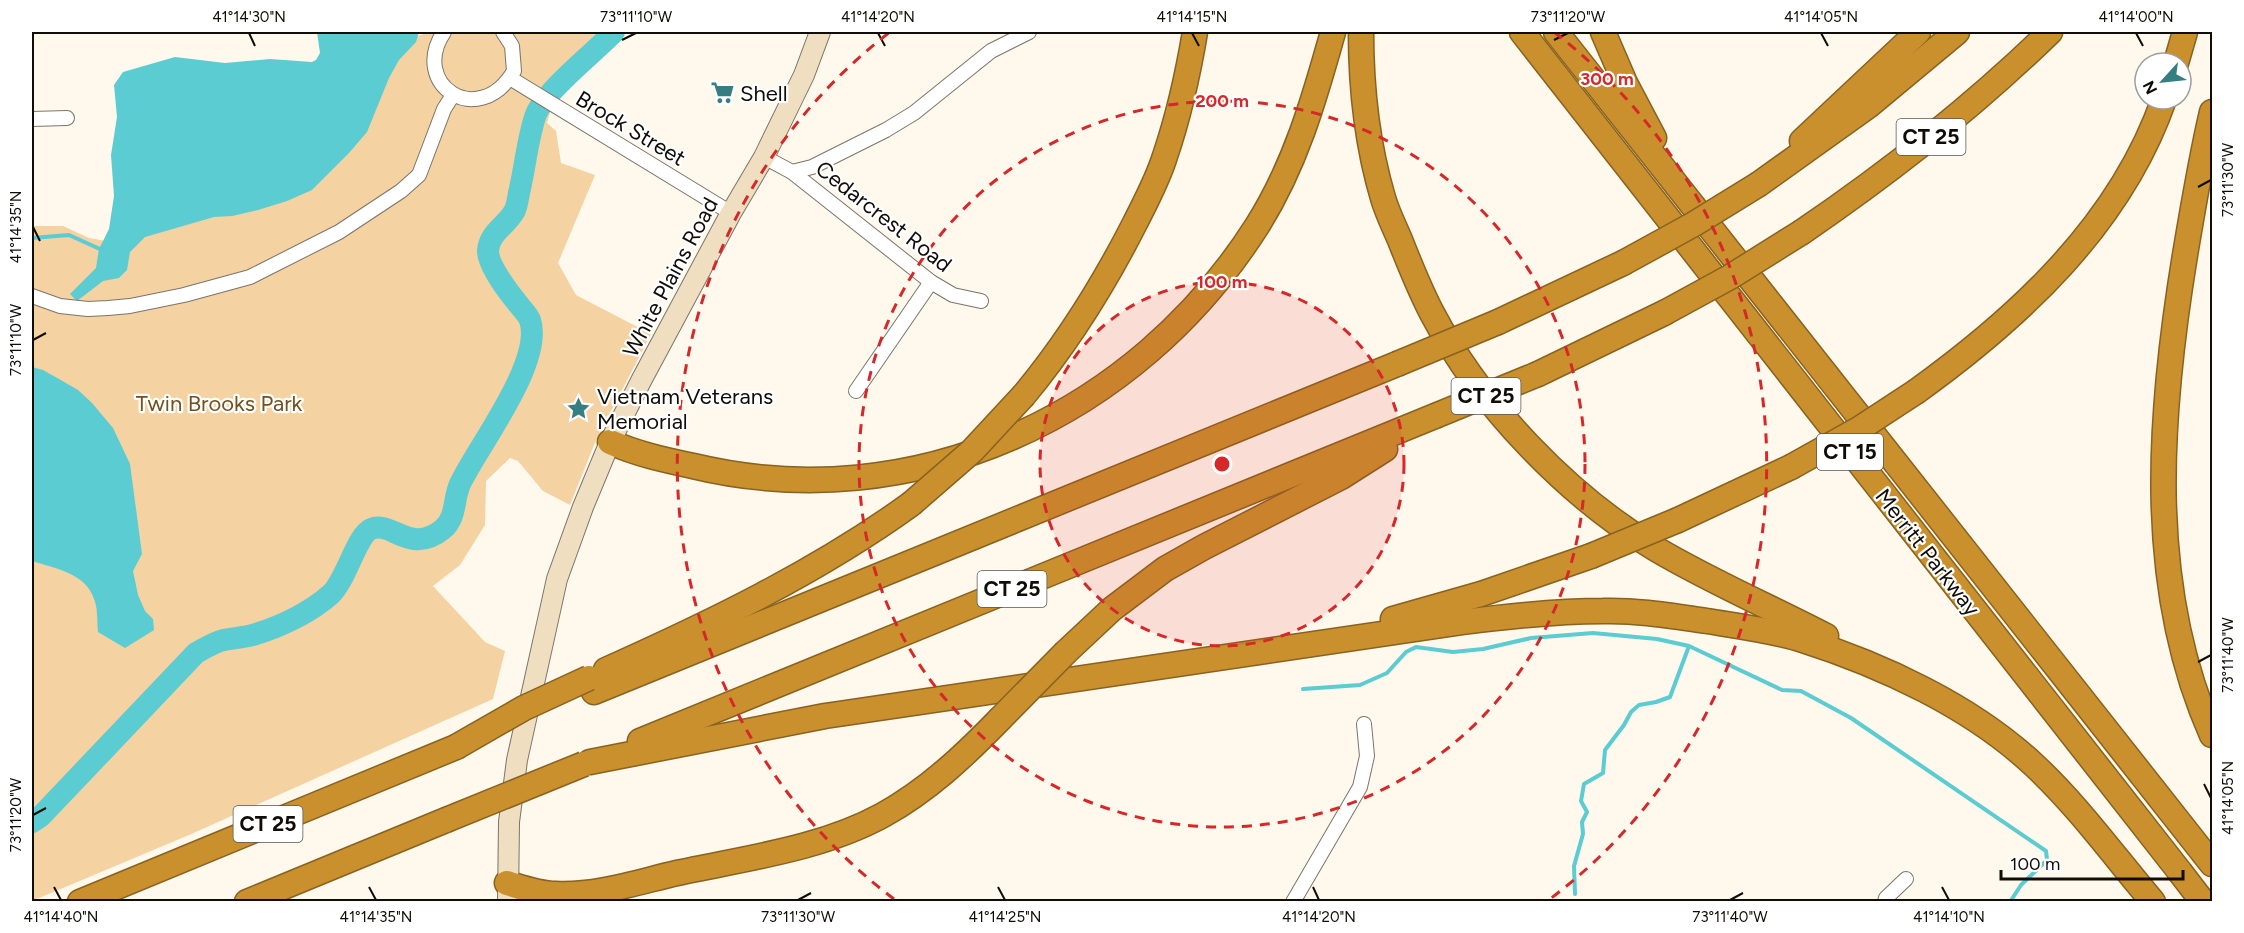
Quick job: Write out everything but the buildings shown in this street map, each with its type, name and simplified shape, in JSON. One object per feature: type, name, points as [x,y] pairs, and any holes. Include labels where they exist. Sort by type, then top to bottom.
[{"type":"highway","points":[[591,685],[674,638],[807,571],[856,542],[911,504],[972,451],[1024,395],[1058,353],[1088,307],[1146,201],[1165,158],[1180,109],[1195,32]]},
{"type":"highway","points":[[610,442],[639,453],[724,474],[790,481],[836,481],[886,475],[961,457],[1008,439],[1073,406],[1112,380],[1166,336],[1209,292],[1243,247],[1271,203],[1295,154],[1305,129],[1333,32]]},
{"type":"highway","points":[[1361,32],[1366,118],[1374,164],[1383,199],[1412,271],[1433,316],[1465,367],[1507,420],[1554,472],[1656,549],[1862,654],[1985,726],[2034,764],[2084,818],[2148,896]]},
{"type":"highway","name":"Merritt Parkway","points":[[1522,32],[2203,902]]},
{"type":"highway","name":"Merritt Parkway","points":[[1556,32],[2210,860]]},
{"type":"highway","points":[[1603,32],[1625,83],[1684,193]]},
{"type":"highway","points":[[1759,184],[1833,110],[1918,32]]},
{"type":"highway","name":"CT 25","points":[[80,902],[456,747],[591,685],[1498,322],[1623,263],[1694,224],[1759,184],[1868,106],[1957,32]]},
{"type":"highway","name":"CT 25","points":[[248,902],[1538,374],[1664,314],[1730,277],[1802,232],[1877,179],[1939,131],[2050,32]]},
{"type":"highway","points":[[2179,51],[2185,32]]},
{"type":"highway","points":[[1206,660],[1324,636],[1431,609],[1515,583],[1591,556],[1678,520],[1791,466],[1859,429],[1917,391],[1969,351],[2042,287],[2106,212],[2130,175],[2159,111]]},
{"type":"highway","points":[[2212,112],[2193,203],[2177,302],[2166,406],[2164,506],[2170,588],[2184,658],[2212,735]]},
{"type":"highway","points":[[566,902],[604,889],[799,846],[861,825],[900,805],[936,779],[1112,609],[1165,569],[1341,477],[1434,416]]},
{"type":"highway","points":[[587,763],[825,716],[1495,618],[1605,610],[1662,614],[1799,639],[1866,664],[1939,697]]},
{"type":"highway","points":[[508,892],[535,891],[555,894],[604,889]]},
{"type":"main road","name":"White Plains Road","points":[[508,892],[509,822],[517,760],[557,579],[583,507],[610,442],[642,379],[731,213],[764,157],[804,75],[818,38]]},
{"type":"main road","points":[[2197,902],[2212,892]]},
{"type":"street","points":[[444,32],[436,44],[433,57],[435,71],[442,84],[453,95],[465,99],[487,98],[497,92],[514,71],[512,46],[503,32]]},
{"type":"street","points":[[792,172],[812,167],[905,119],[991,51],[1029,32]]},
{"type":"street","name":"Brock Street","points":[[510,78],[731,213]]},
{"type":"street","points":[[32,296],[60,306],[88,309],[108,308],[184,295],[250,277],[339,232],[401,191],[419,175],[444,110],[453,95]]},
{"type":"street","points":[[32,119],[67,118]]},
{"type":"street","name":"Cedarcrest Road","points":[[764,157],[792,172],[931,282],[953,295],[981,301]]},
{"type":"street","points":[[856,391],[931,282]]},
{"type":"street","points":[[1293,902],[1360,787],[1367,756],[1364,724]]},
{"type":"street","points":[[1885,902],[1886,898],[1906,879]]},
{"type":"green space","name":"Twin Brooks Park","points":[[429,32],[604,32],[581,65],[554,97],[547,123],[556,131],[561,163],[595,175],[558,263],[576,295],[651,334],[596,440],[570,505],[543,491],[518,461],[510,458],[486,481],[485,525],[460,565],[433,586],[485,642],[505,651],[493,699],[189,835],[32,901],[32,226],[63,226],[89,238],[123,244],[406,40]]},
{"type":"water","points":[[317,32],[419,32],[416,42],[399,60],[389,78],[367,132],[349,153],[312,190],[287,201],[232,216],[214,217],[145,237],[130,252],[127,270],[119,278],[103,281],[77,301],[70,294],[96,268],[99,249],[109,229],[114,196],[111,155],[117,117],[114,85],[123,72],[175,57],[225,63],[270,59],[312,62],[320,53]]},
{"type":"water","points":[[32,367],[43,370],[78,390],[92,403],[113,428],[130,464],[142,554],[133,571],[138,595],[145,611],[153,619],[154,630],[125,648],[98,632],[95,603],[90,590],[84,583],[77,577],[59,569],[32,561]]},
{"type":"waterway","points":[[32,822],[41,816],[196,653],[220,641],[276,627],[314,607],[331,594],[342,579],[361,540],[371,529],[386,529],[402,536],[421,539],[443,529],[451,519],[460,484],[519,380],[528,358],[532,338],[529,318],[495,272],[489,257],[489,244],[516,208],[530,136],[540,107],[558,85],[614,32]]},
{"type":"waterway","points":[[32,238],[69,235],[102,250]]},
{"type":"waterway","points":[[1303,689],[1360,685],[1387,673],[1406,652],[1416,647],[1453,652],[1483,649],[1531,638],[1593,633],[1657,639],[1689,646],[1782,690],[1801,691],[1851,718],[2046,851],[2047,860],[2021,885],[2010,902]]},
{"type":"waterway","points":[[1575,894],[1574,866],[1583,834],[1582,822],[1587,812],[1581,801],[1584,784],[1603,773],[1605,750],[1631,712],[1639,705],[1670,697],[1689,646]]},
{"type":"place","name":"Shell","points":[[722,93]]},
{"type":"place","name":"Vietnam Veterans Memorial","points":[[579,409]]}]
